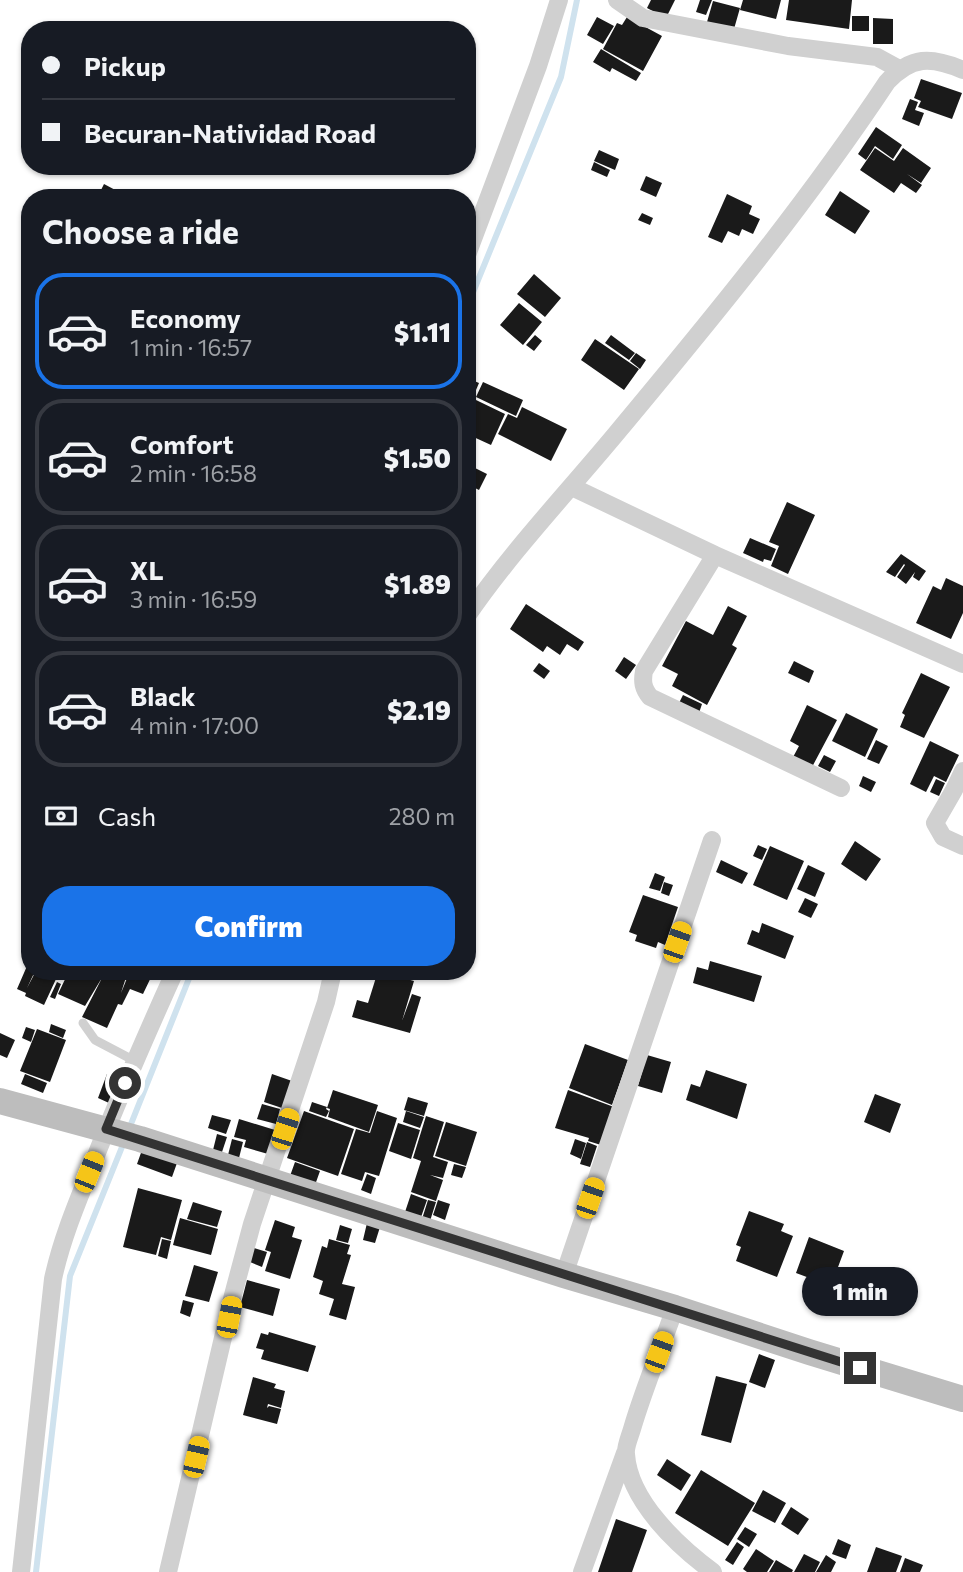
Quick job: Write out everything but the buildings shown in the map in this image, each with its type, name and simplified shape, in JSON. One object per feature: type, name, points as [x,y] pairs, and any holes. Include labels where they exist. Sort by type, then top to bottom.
[{"type":"street","points":[[476,231],[538,66],[559,0]]},
{"type":"street","points":[[617,0],[643,18],[788,46],[877,57],[899,69]]},
{"type":"street","points":[[476,603],[531,532],[714,317],[818,182],[887,82],[899,69],[914,62],[928,60],[963,70]]},
{"type":"street","points":[[572,487],[715,555],[963,664]]},
{"type":"street","points":[[715,555],[644,671],[644,689],[650,697],[841,788]]},
{"type":"street","points":[[963,771],[935,822],[943,837],[963,846]]},
{"type":"street","points":[[564,1275],[712,840]]},
{"type":"street","points":[[21,1572],[52,1279],[63,1237],[121,1133],[135,1061],[171,980]]},
{"type":"street","points":[[168,1572],[252,1224],[269,1179],[331,980]]},
{"type":"street","points":[[0,1101],[121,1133],[963,1399]]},
{"type":"street","points":[[582,1572],[675,1308]]},
{"type":"street","points":[[625,1453],[633,1479],[659,1523],[687,1553],[713,1572]]},
{"type":"lane","points":[[83,1023],[95,1040],[135,1061]]},
{"type":"waterway","points":[[476,285],[561,77],[577,0]]},
{"type":"waterway","points":[[129,1129],[188,980]]},
{"type":"waterway","points":[[36,1572],[70,1276],[124,1142]]},
{"type":"route","points":[[125,1083],[106,1129],[860,1368]]}]
